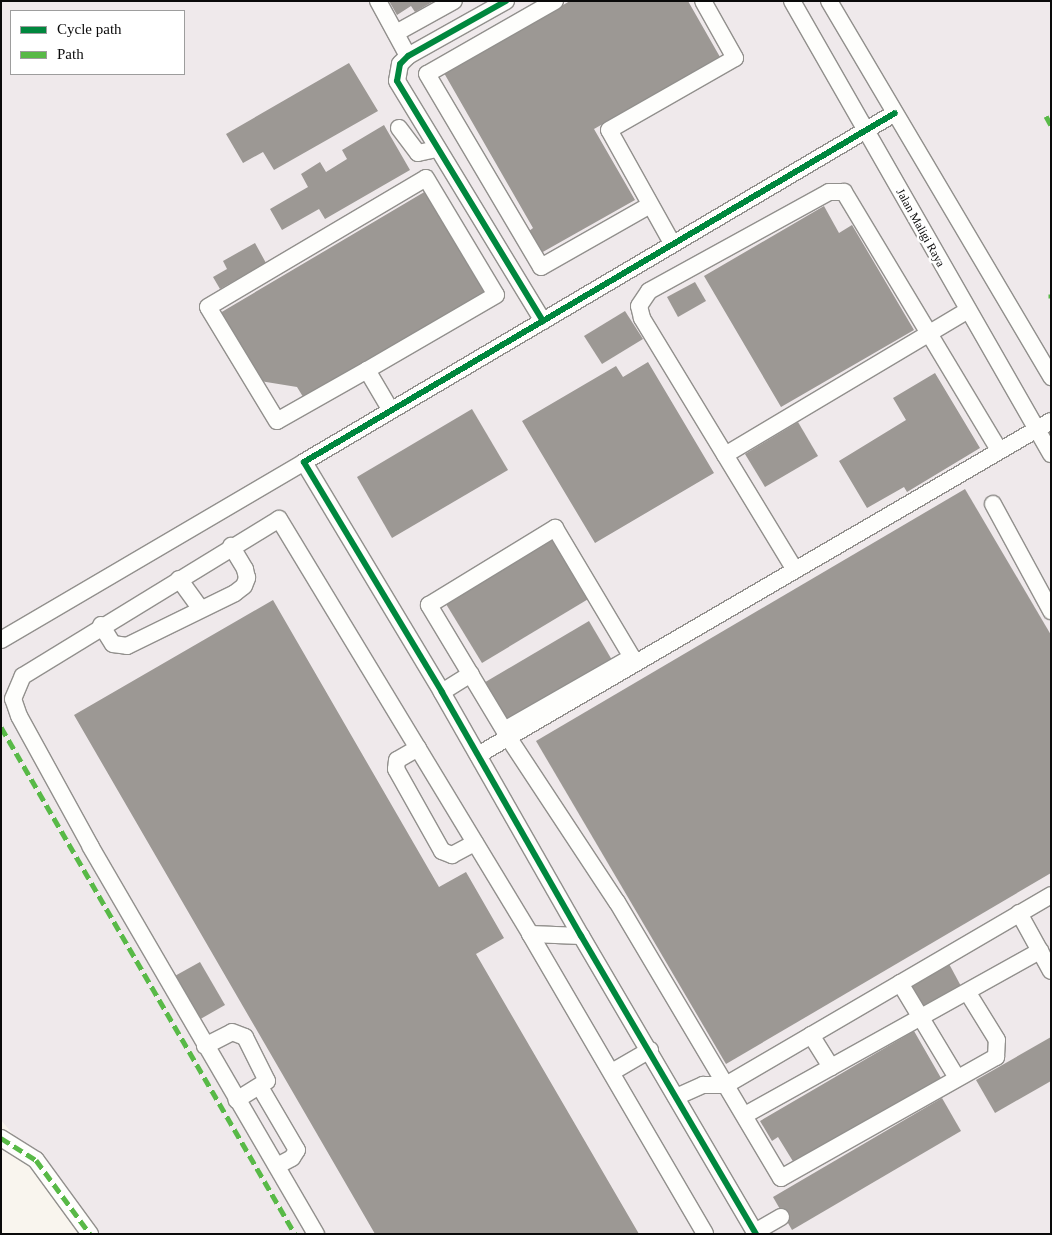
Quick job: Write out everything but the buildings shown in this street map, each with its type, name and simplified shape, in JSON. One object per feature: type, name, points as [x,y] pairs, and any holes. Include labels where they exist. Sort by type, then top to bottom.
[{"type":"street","points":[[378,1],[408,56]]},
{"type":"street","points":[[396,34],[454,1]]},
{"type":"street","points":[[506,1],[408,56],[400,64],[398,81],[437,149],[543,321]]},
{"type":"street","points":[[555,1],[426,74],[541,267],[650,205]]},
{"type":"street","points":[[672,243],[609,130],[735,58],[703,1]]},
{"type":"street","name":"Jalan Maligi Raya","points":[[792,1],[967,311],[1044,426],[1051,454]]},
{"type":"street","points":[[828,1],[1051,377]]},
{"type":"street","points":[[1,640],[895,113]]},
{"type":"street","points":[[399,128],[418,153],[437,149]]},
{"type":"street","points":[[426,178],[496,295],[367,370],[277,421],[208,307],[426,178]]},
{"type":"street","points":[[795,570],[642,318],[639,306],[649,291],[829,192],[839,190],[846,194],[999,450]]},
{"type":"street","points":[[725,455],[967,311]]},
{"type":"street","points":[[367,370],[390,409]]},
{"type":"street","points":[[478,755],[999,450],[1044,426]]},
{"type":"street","points":[[304,462],[442,692],[580,936],[650,1050],[755,1233],[780,1217]]},
{"type":"street","points":[[993,504],[1051,611]]},
{"type":"street","points":[[316,1234],[204,1046],[16,708],[14,693],[23,676],[101,625],[273,520],[283,521],[612,1072],[705,1234]]},
{"type":"street","points":[[555,528],[632,657],[504,730],[471,674],[429,605],[555,528]]},
{"type":"street","points":[[101,625],[113,644],[127,646],[244,586],[246,569],[231,546]]},
{"type":"street","points":[[179,579],[201,609]]},
{"type":"street","points":[[442,692],[471,674]]},
{"type":"street","points":[[508,737],[617,902],[781,1178],[996,1057],[999,1049],[997,1040],[968,993]]},
{"type":"street","points":[[418,748],[397,760],[396,769],[442,852],[452,855],[475,843]]},
{"type":"street","points":[[676,1098],[703,1085],[726,1085],[1051,895]]},
{"type":"street","points":[[1019,913],[1051,971]]},
{"type":"street","points":[[530,934],[580,936]]},
{"type":"street","points":[[745,1115],[921,1017],[968,993],[1040,951]]},
{"type":"street","points":[[900,983],[957,1078]]},
{"type":"street","points":[[204,1046],[232,1032],[245,1037],[267,1078],[266,1083],[237,1100]]},
{"type":"street","points":[[811,1035],[831,1067]]},
{"type":"street","points":[[612,1072],[650,1050]]},
{"type":"street","points":[[260,1087],[297,1150],[292,1158],[277,1166]]},
{"type":"street","points":[[1,1138],[36,1160],[90,1234]]},
{"type":"shaded area","points":[[1,1],[1051,1],[1051,1234],[95,1234],[1,1120]]},
{"type":"marked path","points":[[1046,116],[1051,125]]},
{"type":"marked path","points":[[1,727],[295,1234]]},
{"type":"marked path","points":[[1,1138],[36,1160],[90,1234]]},
{"type":"cycle path","points":[[506,1],[408,56],[400,64],[397,81],[543,321]]},
{"type":"cycle path","points":[[756,1234],[581,936],[442,692],[304,462],[895,113]]}]
